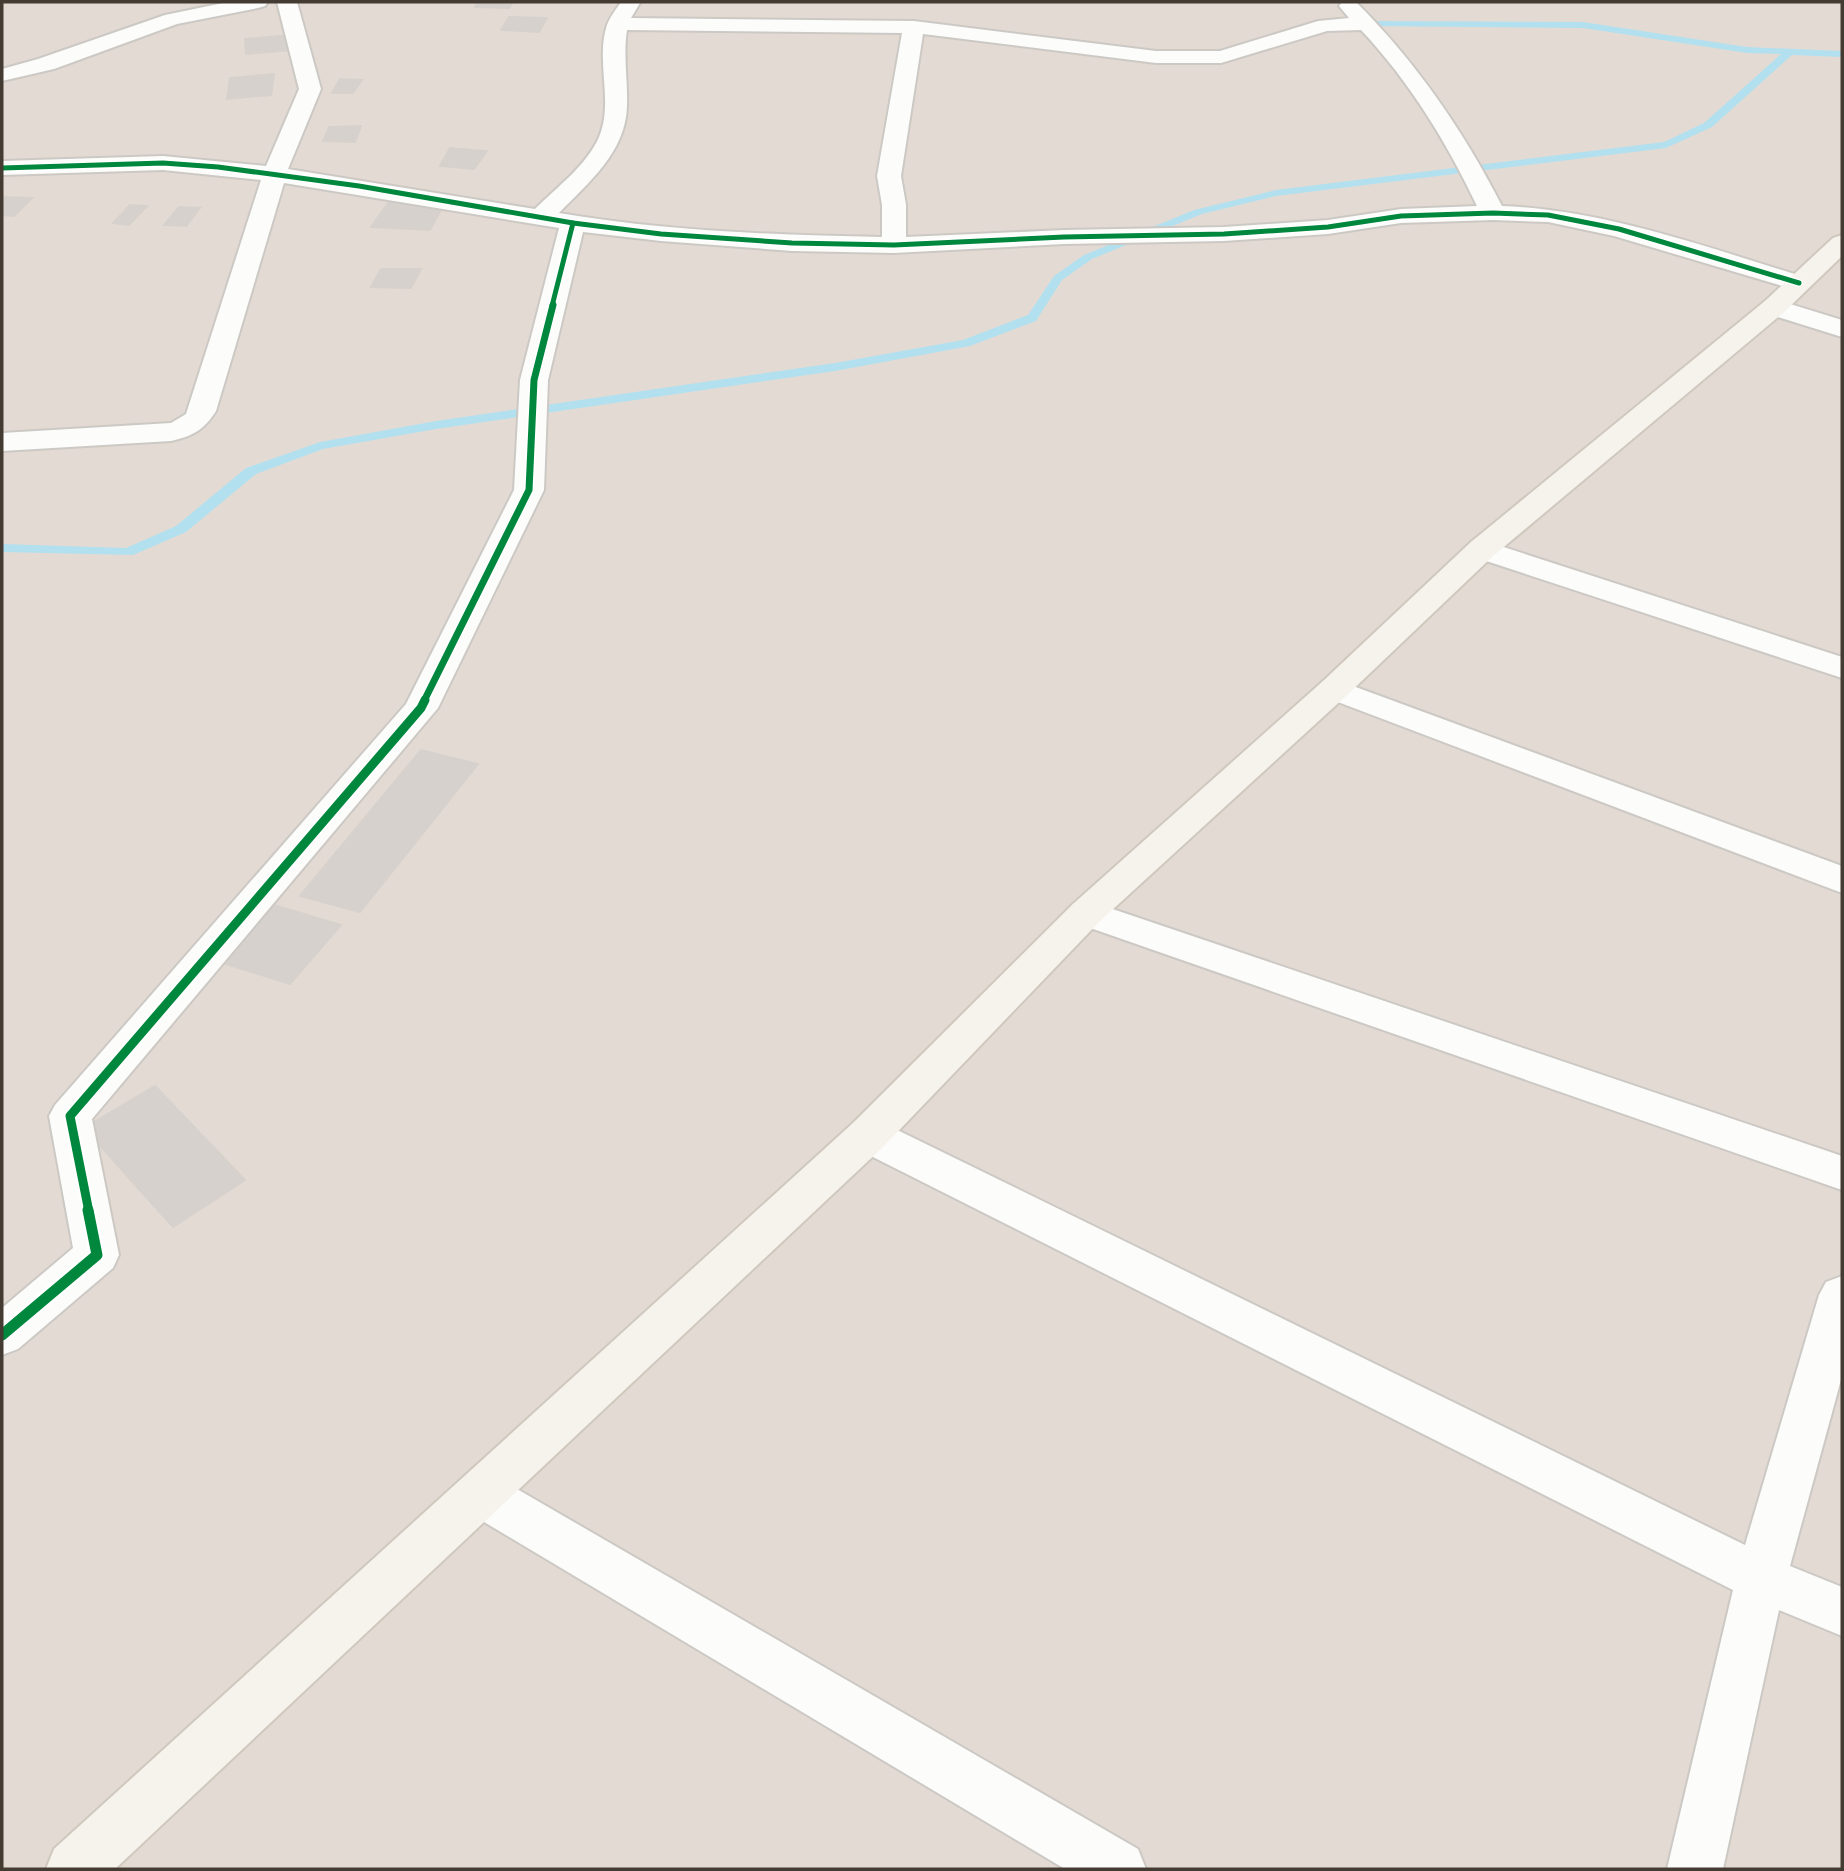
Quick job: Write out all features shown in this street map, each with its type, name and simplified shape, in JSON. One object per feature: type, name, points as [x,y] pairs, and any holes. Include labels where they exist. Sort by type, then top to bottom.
[{"type":"main road","points":[[74,1869],[868,1135],[1086,913],[1334,690],[1482,550],[1787,295],[1842,243]]},
{"type":"street","points":[[2,75],[46,64],[172,19],[258,2]]},
{"type":"street","points":[[2,442],[172,432],[195,423],[202,411],[274,175],[310,89],[287,2]]},
{"type":"street","points":[[2,1335],[97,1255],[70,1116],[421,708],[529,490],[534,380],[556,220],[610,137],[617,108],[614,46],[618,24],[631,2]]},
{"type":"street","points":[[1345,2],[1368,24],[1420,88],[1468,160],[1493,213]]},
{"type":"street","points":[[618,24],[914,27],[1156,57],[1221,57],[1325,25],[1368,24]]},
{"type":"street","points":[[894,245],[894,205],[889,176],[914,27]]},
{"type":"street","points":[[2,168],[163,163],[359,186],[556,220],[661,234],[792,243],[894,245],[1064,236],[1224,234],[1328,227],[1401,216],[1493,213],[1548,215],[1619,229],[1787,295],[1842,329]]},
{"type":"street","points":[[1482,550],[1842,668]]},
{"type":"street","points":[[1334,690],[1842,880]]},
{"type":"street","points":[[1086,913],[1842,1172]]},
{"type":"street","points":[[868,1135],[1761,1578],[1842,1612]]},
{"type":"street","points":[[1707,1865],[1761,1578],[1842,1295]]},
{"type":"street","points":[[481,1494],[1118,1869]]},
{"type":"shaded area","points":[[2,2],[1842,2],[1842,1869],[2,1869]]},
{"type":"building","points":[[477,2],[513,2],[509,8],[475,7]]},
{"type":"building","points":[[509,17],[547,18],[539,32],[501,30]]},
{"type":"building","points":[[289,35],[291,50],[246,54],[245,39]]},
{"type":"building","points":[[274,74],[271,95],[227,99],[230,78]]},
{"type":"building","points":[[340,79],[362,80],[353,93],[332,93]]},
{"type":"building","points":[[361,126],[355,142],[323,141],[329,127]]},
{"type":"building","points":[[450,148],[487,151],[474,169],[440,166]]},
{"type":"building","points":[[2,197],[32,198],[14,216],[2,215]]},
{"type":"building","points":[[388,203],[443,206],[430,230],[371,227]]},
{"type":"building","points":[[130,205],[147,206],[129,225],[113,223]]},
{"type":"building","points":[[179,207],[200,208],[186,226],[164,225]]},
{"type":"building","points":[[381,269],[421,269],[411,288],[371,287]]},
{"type":"building","points":[[421,750],[478,764],[360,912],[300,896]]},
{"type":"building","points":[[264,902],[341,925],[290,984],[213,960]]},
{"type":"building","points":[[155,1086],[245,1180],[173,1227],[84,1128]]},
{"type":"waterway","points":[[1368,24],[1583,25],[1747,50],[1842,54]]},
{"type":"waterway","points":[[2,548],[128,552],[181,529],[251,471],[320,446],[436,425],[835,367],[966,343],[1032,318],[1058,278],[1088,257],[1198,212],[1276,193],[1666,145],[1708,125],[1789,52]]},
{"type":"cycle path","points":[[2,168],[163,163],[218,167],[359,186],[573,223],[661,234],[792,243],[894,245],[1064,237],[1224,234],[1328,227],[1401,216],[1493,213],[1548,215],[1619,229],[1799,283]]},
{"type":"cycle path","points":[[2,1335],[97,1255],[70,1116],[421,708],[529,490],[534,380],[573,223]]}]
